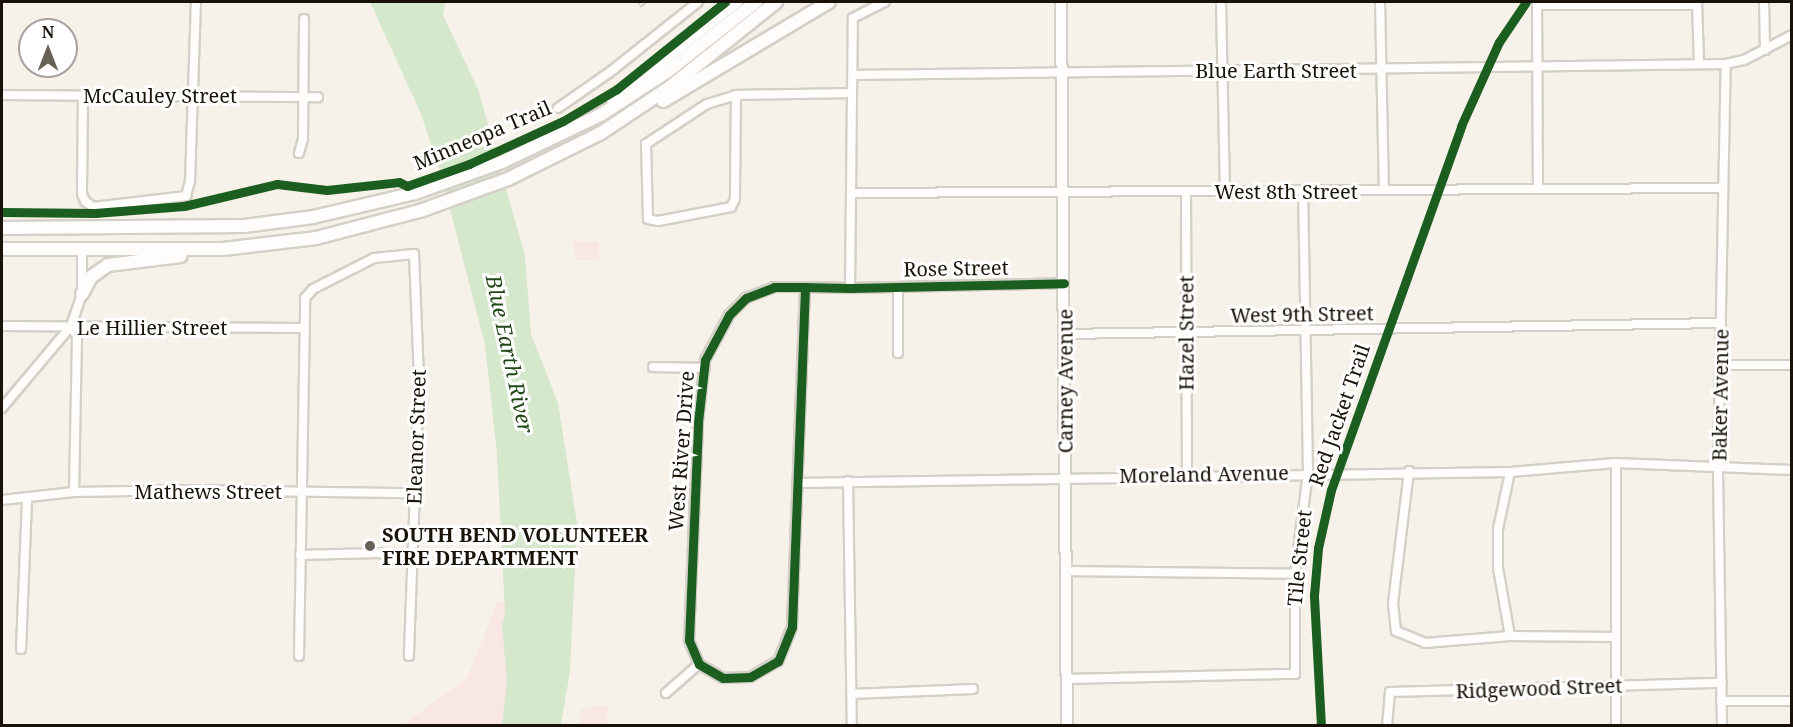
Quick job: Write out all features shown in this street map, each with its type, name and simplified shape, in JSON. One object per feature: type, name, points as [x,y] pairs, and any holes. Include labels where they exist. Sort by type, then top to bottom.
[{"type":"highway","points":[[570,131],[736,2]]},
{"type":"highway","points":[[2,228],[197,229],[285,221],[415,193],[548,142],[570,131],[668,71],[756,2]]},
{"type":"highway","points":[[601,133],[670,87],[776,2]]},
{"type":"highway","points":[[82,294],[91,277],[108,265],[316,238],[420,211],[556,157],[652,108],[829,2]]},
{"type":"highway","points":[[82,249],[92,234],[106,229]]},
{"type":"highway","points":[[2,249],[224,249]]},
{"type":"main road","name":"Carney Avenue","points":[[1061,2],[1067,726]]},
{"type":"street","points":[[84,95],[81,194],[93,207],[186,196],[190,181],[196,2]]},
{"type":"street","points":[[558,108],[610,72],[698,2]]},
{"type":"street","points":[[850,288],[853,18],[885,2]]},
{"type":"street","points":[[1221,2],[1225,191]]},
{"type":"street","points":[[1380,2],[1384,190]]},
{"type":"street","points":[[1764,2],[1765,50]]},
{"type":"street","points":[[1538,189],[1537,3],[1697,3],[1699,63]]},
{"type":"street","points":[[299,153],[304,96],[304,19]]},
{"type":"street","points":[[1726,64],[1765,50],[1791,35]]},
{"type":"street","name":"Blue Earth Street","points":[[852,75],[1726,64]]},
{"type":"street","name":"Baker Avenue","points":[[1722,726],[1718,466],[1726,64]]},
{"type":"street","points":[[736,95],[735,199],[731,207],[658,221],[648,219],[646,144],[707,104],[736,95],[852,93]]},
{"type":"street","name":"McCauley Street","points":[[2,94],[318,97]]},
{"type":"street","name":"West 8th Street","points":[[851,193],[1722,188]]},
{"type":"street","name":"Tile Street","points":[[1066,679],[1295,674],[1295,573],[1308,472],[1304,332],[1304,190]]},
{"type":"street","name":"Hazel Street","points":[[1186,191],[1187,475]]},
{"type":"street","points":[[2,408],[71,326],[82,294],[82,249]]},
{"type":"street","name":"Eleanor Street","points":[[302,328],[305,298],[313,289],[374,258],[414,254],[419,380],[409,656]]},
{"type":"street","name":"Rose Street","points":[[850,288],[1064,284]]},
{"type":"street","name":"West River Drive","points":[[699,664],[689,640],[698,422],[705,368],[729,315],[746,298],[774,287],[850,288]]},
{"type":"street","points":[[666,693],[699,664],[723,678],[753,675],[778,660],[792,627],[805,287]]},
{"type":"street","points":[[898,287],[898,353]]},
{"type":"street","name":"West 9th Street","points":[[1065,334],[1185,335],[1721,323]]},
{"type":"street","name":"Le Hillier Street","points":[[2,326],[302,328]]},
{"type":"street","points":[[71,326],[76,337],[74,492]]},
{"type":"street","points":[[299,656],[303,491],[302,328]]},
{"type":"street","points":[[1720,365],[1791,365]]},
{"type":"street","points":[[653,368],[705,368]]},
{"type":"street","points":[[1616,463],[1616,726]]},
{"type":"street","name":"Moreland Avenue","points":[[797,483],[1308,472],[1510,472],[1616,463],[1666,468],[1718,466],[1729,470],[1791,470]]},
{"type":"street","points":[[1409,471],[1397,554],[1394,617],[1396,631],[1425,643],[1510,636],[1616,637]]},
{"type":"street","points":[[1510,472],[1498,529],[1498,568],[1510,636]]},
{"type":"street","points":[[848,481],[852,726]]},
{"type":"street","name":"Mathews Street","points":[[2,500],[74,492],[303,491],[414,494]]},
{"type":"street","points":[[21,649],[27,497]]},
{"type":"street","points":[[300,555],[378,553],[413,558]]},
{"type":"street","points":[[1065,571],[1295,573]]},
{"type":"street","name":"Ridgewood Street","points":[[1387,726],[1390,692],[1722,683]]},
{"type":"street","points":[[852,694],[973,689]]},
{"type":"street","points":[[1722,701],[1791,701]]},
{"type":"shaded area","points":[[573,241],[599,242],[599,260],[576,260]]},
{"type":"shaded area","points":[[518,599],[518,725],[401,726],[467,678],[497,603]]},
{"type":"shaded area","points":[[607,705],[607,725],[580,725],[581,709]]},
{"type":"water","name":"Blue Earth River","points":[[370,2],[445,2],[443,15],[478,89],[525,256],[531,334],[558,403],[577,523],[570,671],[561,725],[502,725],[507,681],[502,626],[505,614],[497,454],[485,345],[442,178],[421,114]]},
{"type":"railway","points":[[639,5],[644,2]]},
{"type":"cycle path","name":"Minneopa Trail","points":[[2,212],[95,213],[184,206],[277,184],[327,190],[399,182],[407,186],[469,164],[563,121],[617,89],[725,2]]},
{"type":"cycle path","name":"Red Jacket Trail","points":[[1321,726],[1314,595],[1318,548],[1331,490],[1461,126],[1499,42],[1526,2]]},
{"type":"cycle path","points":[[805,287],[792,627],[778,661],[750,677],[723,678],[699,664],[689,640],[698,422],[705,360],[729,315],[746,298],[774,287],[805,287],[850,288],[1064,283]]},
{"type":"place","name":"SOUTH BEND VOLUNTEER FIRE DEPARTMENT","points":[[370,546]]}]
